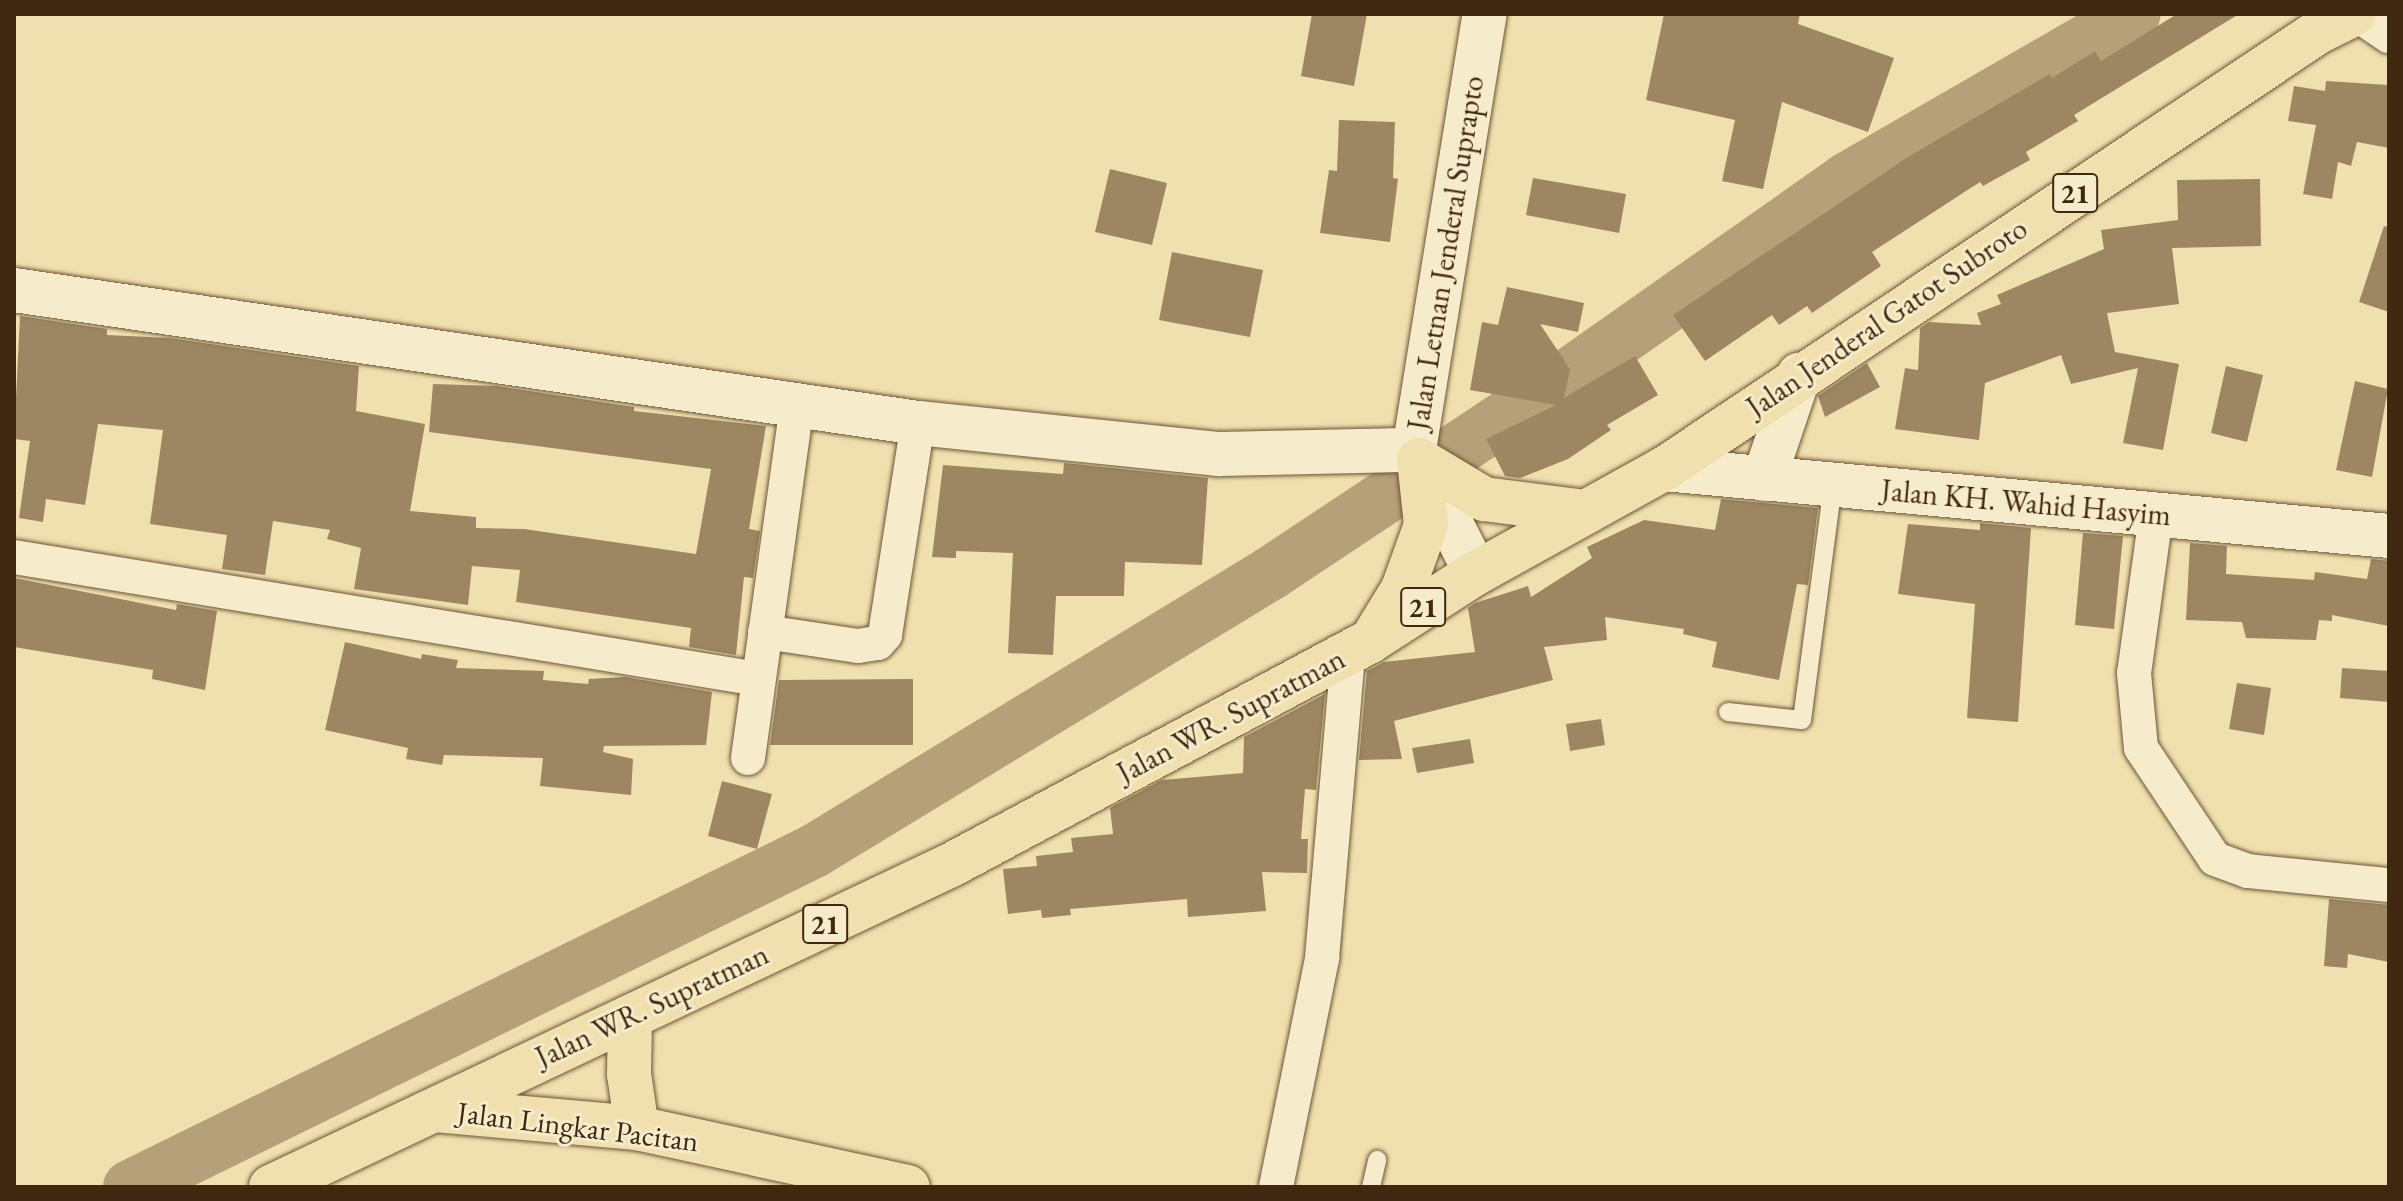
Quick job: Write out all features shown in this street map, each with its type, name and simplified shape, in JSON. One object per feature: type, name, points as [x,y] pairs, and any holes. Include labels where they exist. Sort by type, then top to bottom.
[{"type":"highway","name":"Jalan Jenderal Gatot Subroto","points":[[1664,469],[1799,375],[2334,18]]},
{"type":"highway","points":[[1424,467],[1484,499],[1585,512]]},
{"type":"highway","points":[[1359,648],[1403,589],[1421,544],[1428,514],[1424,467]]},
{"type":"highway","name":"21","points":[[1359,648],[1476,573],[1664,469]]},
{"type":"highway","name":"Jalan WR. Supratman","points":[[271,1187],[327,1173],[435,1110],[951,865],[1359,648]]},
{"type":"highway","points":[[630,1017],[629,1074],[637,1128]]},
{"type":"highway","name":"Jalan Lingkar Pacitan","points":[[435,1110],[637,1128],[908,1187]]},
{"type":"street","name":"Jalan Letnan Jenderal Suprapto","points":[[1424,467],[1485,14]]},
{"type":"street","points":[[2334,18],[2389,36]]},
{"type":"street","points":[[14,290],[918,423],[1219,454],[1424,467],[1476,573]]},
{"type":"street","points":[[1764,479],[1799,375]]},
{"type":"street","points":[[748,758],[797,407]]},
{"type":"street","points":[[765,632],[858,646],[878,643],[885,635],[918,423]]},
{"type":"street","name":"Jalan KH. Wahid Hasyim","points":[[1664,469],[2389,536]]},
{"type":"street","points":[[2156,515],[2134,673],[2141,748],[2215,859],[2248,871],[2389,885]]},
{"type":"street","points":[[14,557],[758,679]]},
{"type":"street","points":[[1276,1187],[1322,958],[1359,648]]},
{"type":"lane","points":[[1728,712],[1802,720],[1833,485]]},
{"type":"lane","points":[[1371,1187],[1377,1160]]},
{"type":"building","points":[[1312,14],[1367,14],[1354,86],[1301,76]]},
{"type":"building","points":[[1664,14],[1800,14],[1798,24],[1894,58],[1868,132],[1782,102],[1763,189],[1722,181],[1735,120],[1646,100]]},
{"type":"building","points":[[2177,14],[2239,14],[2074,115],[2078,121],[2026,152],[2030,160],[1983,186],[1980,182],[1872,252],[1881,266],[1812,313],[1807,306],[1779,325],[1772,315],[1705,361],[1673,315],[1908,157],[2050,74],[2052,78],[2095,51],[2101,61]]},
{"type":"building","points":[[2326,81],[2389,85],[2389,148],[2357,142],[2351,166],[2338,162],[2332,199],[2303,194],[2316,125],[2288,121],[2294,86],[2325,91]]},
{"type":"building","points":[[1339,120],[1395,122],[1393,178],[1398,179],[1390,242],[1320,233],[1329,170],[1337,171]]},
{"type":"building","points":[[1110,169],[1167,183],[1152,245],[1095,232]]},
{"type":"building","points":[[1533,178],[1626,194],[1619,233],[1526,215]]},
{"type":"building","points":[[2260,179],[2261,246],[2172,248],[2179,304],[2107,313],[2115,352],[2179,364],[2163,450],[2123,443],[2138,368],[2071,384],[2061,355],[1985,383],[1979,440],[1895,429],[1905,368],[1918,370],[1920,328],[1929,322],[1981,325],[1977,313],[2001,304],[1997,295],[2104,249],[2101,230],[2178,220],[2177,180]]},
{"type":"building","points":[[2384,226],[2389,227],[2389,312],[2359,302]]},
{"type":"building","points":[[1172,252],[1263,270],[1250,337],[1159,320]]},
{"type":"building","points":[[1507,287],[1584,303],[1578,332],[1540,324],[1570,369],[1564,398],[1635,356],[1658,395],[1607,425],[1611,430],[1568,459],[1520,478],[1505,476],[1486,439],[1556,405],[1470,390],[1482,322],[1498,325]]},
{"type":"building","points":[[20,316],[107,329],[107,335],[170,338],[359,366],[356,411],[425,424],[410,511],[476,517],[476,528],[524,529],[696,554],[711,469],[429,432],[433,384],[497,386],[634,407],[634,411],[766,426],[749,529],[760,531],[753,578],[744,577],[736,655],[689,647],[691,628],[516,602],[520,570],[472,566],[468,605],[354,589],[361,548],[327,539],[330,530],[273,521],[265,575],[222,569],[227,535],[150,524],[163,430],[98,424],[85,505],[46,499],[43,522],[19,518],[30,441],[14,439]]},
{"type":"building","points":[[1867,363],[1880,387],[1825,417],[1818,396]]},
{"type":"building","points":[[2226,366],[2263,375],[2247,442],[2211,433]]},
{"type":"building","points":[[2355,381],[2388,389],[2372,477],[2336,470]]},
{"type":"building","points":[[1064,463],[1208,478],[1202,565],[1125,562],[1124,596],[1056,596],[1053,655],[1008,653],[1013,553],[956,551],[956,558],[932,557],[943,465],[1063,474]]},
{"type":"building","points":[[1721,499],[1818,508],[1808,585],[1797,584],[1779,680],[1712,667],[1717,642],[1683,634],[1684,629],[1605,617],[1607,640],[1544,647],[1553,680],[1394,721],[1402,759],[1359,760],[1367,671],[1384,662],[1475,652],[1468,608],[1475,603],[1528,586],[1531,597],[1592,558],[1587,547],[1644,520],[1715,530]]},
{"type":"building","points":[[1980,523],[2031,528],[2018,722],[1967,718],[1975,604],[1898,594],[1908,524],[1980,530]]},
{"type":"building","points":[[2083,533],[2123,536],[2114,629],[2075,625]]},
{"type":"building","points":[[2190,543],[2227,546],[2226,574],[2314,580],[2315,572],[2367,579],[2371,559],[2389,561],[2389,626],[2332,615],[2332,621],[2319,620],[2316,640],[2246,638],[2242,622],[2186,620]]},
{"type":"building","points":[[14,578],[176,610],[177,604],[217,611],[205,690],[152,679],[153,670],[14,647]]},
{"type":"building","points":[[345,642],[421,659],[422,654],[458,660],[456,668],[544,671],[543,680],[588,684],[589,679],[625,677],[712,692],[706,745],[604,746],[603,752],[633,759],[631,795],[540,786],[543,758],[444,755],[442,765],[406,759],[408,748],[325,730]]},
{"type":"building","points":[[2342,668],[2389,671],[2389,702],[2340,698]]},
{"type":"building","points":[[913,679],[913,745],[770,745],[779,680]]},
{"type":"building","points":[[2237,683],[2271,688],[2264,735],[2229,729]]},
{"type":"building","points":[[1325,694],[1316,790],[1305,789],[1301,839],[1308,839],[1307,873],[1262,872],[1266,911],[1188,917],[1187,899],[1070,909],[1071,915],[1042,918],[1041,910],[1008,914],[1003,869],[1037,866],[1036,856],[1073,852],[1071,838],[1113,834],[1110,808],[1162,780],[1243,773],[1244,737]]},
{"type":"building","points":[[1601,719],[1605,745],[1570,751],[1566,724]]},
{"type":"building","points":[[1470,739],[1474,763],[1417,773],[1412,748]]},
{"type":"building","points":[[722,781],[772,794],[757,849],[708,836]]},
{"type":"building","points":[[2329,899],[2389,905],[2389,962],[2348,954],[2347,968],[2324,966]]},
{"type":"waterway","points":[[130,1187],[814,851],[1271,573],[1559,382],[1846,180],[2133,14]]}]
